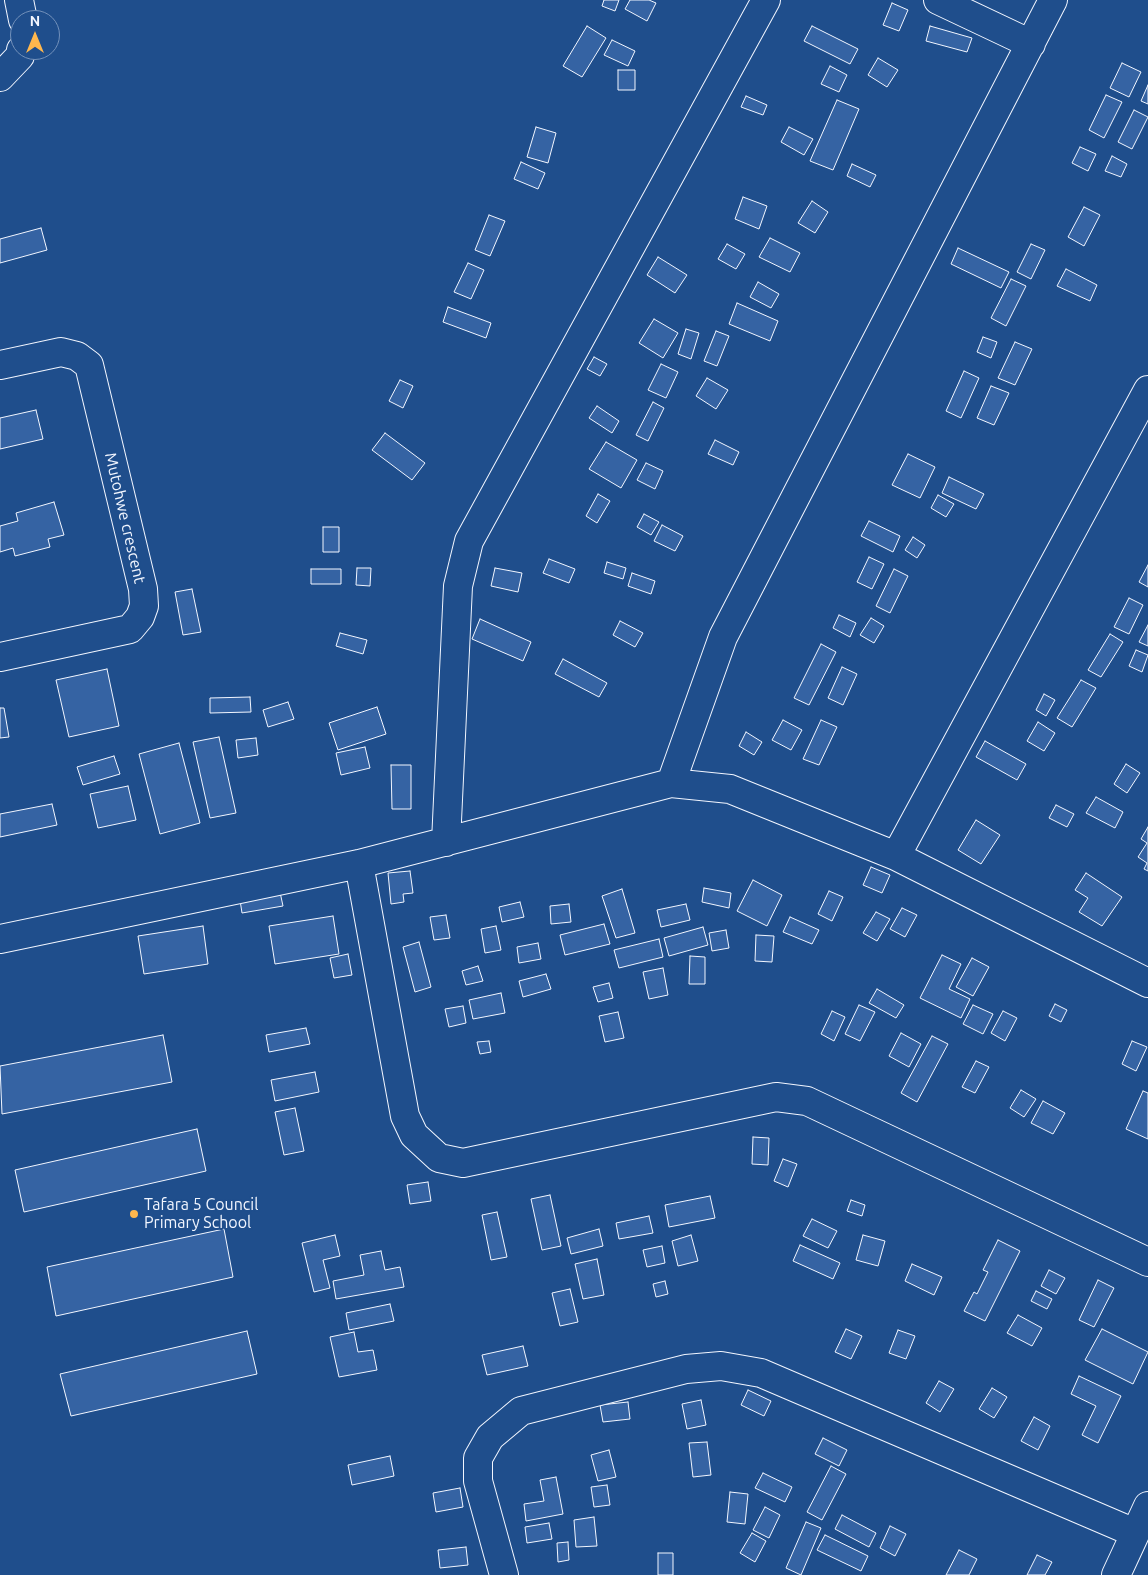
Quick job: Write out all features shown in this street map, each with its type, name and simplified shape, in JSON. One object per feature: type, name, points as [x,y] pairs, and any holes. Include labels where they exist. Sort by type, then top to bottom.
[{"type":"street","points":[[446,842],[458,586],[469,541],[766,0]]},
{"type":"street","points":[[938,0],[1031,44]]},
{"type":"street","points":[[671,782],[723,637],[1053,0]]},
{"type":"street","points":[[0,77],[16,60]]},
{"type":"street","name":"Mutohwe crescent","points":[[0,365],[61,352],[77,356],[89,365],[143,589],[144,606],[140,617],[130,628],[0,657]]},
{"type":"street","points":[[896,856],[1147,393]]},
{"type":"street","points":[[0,939],[359,864],[671,782],[730,789],[896,856],[1148,983]]},
{"type":"street","points":[[359,864],[405,1116],[414,1135],[439,1158],[463,1163],[776,1097],[807,1101],[1148,1262]]},
{"type":"street","points":[[504,1575],[478,1482],[478,1458],[490,1437],[521,1411],[686,1369],[721,1366],[761,1373],[1135,1533]]},
{"type":"street","points":[[1116,1575],[1148,1506]]},
{"type":"building","points":[[604,0],[619,0],[615,11],[602,6]]},
{"type":"building","points":[[630,0],[649,0],[656,3],[647,21],[625,9]]},
{"type":"building","points":[[892,3],[908,10],[899,31],[883,25]]},
{"type":"building","points":[[587,26],[606,38],[582,77],[563,66]]},
{"type":"building","points":[[812,26],[858,49],[850,64],[804,41]]},
{"type":"building","points":[[930,26],[972,38],[967,52],[926,41]]},
{"type":"building","points":[[612,40],[635,51],[628,66],[604,55]]},
{"type":"building","points":[[878,58],[898,70],[887,87],[868,75]]},
{"type":"building","points":[[1122,63],[1141,72],[1129,97],[1110,88]]},
{"type":"building","points":[[830,66],[847,75],[839,92],[821,84]]},
{"type":"building","points":[[618,70],[635,70],[635,90],[618,90]]},
{"type":"building","points":[[1148,85],[1148,104],[1141,101]]},
{"type":"building","points":[[1106,95],[1122,102],[1104,138],[1089,130]]},
{"type":"building","points":[[746,96],[767,105],[763,115],[741,107]]},
{"type":"building","points":[[837,100],[859,109],[833,170],[810,161]]},
{"type":"building","points":[[1134,110],[1148,117],[1132,149],[1118,142]]},
{"type":"building","points":[[536,127],[556,133],[548,163],[527,157]]},
{"type":"building","points":[[789,127],[813,139],[804,155],[781,142]]},
{"type":"building","points":[[1080,147],[1096,154],[1088,171],[1072,163]]},
{"type":"building","points":[[1112,156],[1127,164],[1121,177],[1105,171]]},
{"type":"building","points":[[521,162],[545,173],[538,189],[514,179]]},
{"type":"building","points":[[852,164],[876,175],[870,187],[847,176]]},
{"type":"building","points":[[743,197],[767,206],[759,229],[735,219]]},
{"type":"building","points":[[812,201],[828,212],[815,233],[798,223]]},
{"type":"building","points":[[1084,207],[1100,215],[1084,246],[1068,237]]},
{"type":"building","points":[[489,215],[505,221],[490,256],[475,250]]},
{"type":"building","points":[[41,228],[47,250],[0,263],[0,239]]},
{"type":"building","points":[[770,238],[800,253],[790,272],[759,257]]},
{"type":"building","points":[[727,244],[745,254],[736,269],[718,259]]},
{"type":"building","points":[[1031,244],[1045,250],[1031,279],[1017,272]]},
{"type":"building","points":[[958,248],[1009,272],[1001,288],[951,264]]},
{"type":"building","points":[[658,257],[687,275],[675,293],[647,275]]},
{"type":"building","points":[[468,263],[484,270],[471,299],[454,292]]},
{"type":"building","points":[[1066,269],[1097,285],[1090,301],[1057,286]]},
{"type":"building","points":[[1011,279],[1026,286],[1006,326],[991,318]]},
{"type":"building","points":[[758,282],[779,294],[771,308],[750,297]]},
{"type":"building","points":[[737,303],[778,321],[770,341],[729,324]]},
{"type":"building","points":[[448,307],[491,323],[486,338],[443,322]]},
{"type":"building","points":[[654,319],[678,333],[663,358],[639,343]]},
{"type":"building","points":[[686,329],[699,333],[691,359],[678,354]]},
{"type":"building","points":[[716,331],[729,336],[717,366],[704,361]]},
{"type":"building","points":[[983,337],[997,342],[991,358],[977,352]]},
{"type":"building","points":[[1015,342],[1032,349],[1015,385],[998,378]]},
{"type":"building","points":[[594,357],[607,364],[600,376],[587,369]]},
{"type":"building","points":[[661,364],[678,372],[666,398],[648,390]]},
{"type":"building","points":[[964,371],[979,378],[961,418],[946,411]]},
{"type":"building","points":[[707,378],[728,390],[716,409],[696,396]]},
{"type":"building","points":[[400,380],[413,386],[403,408],[389,401]]},
{"type":"building","points":[[991,386],[1009,393],[994,425],[977,418]]},
{"type":"building","points":[[653,402],[664,408],[648,441],[636,435]]},
{"type":"building","points":[[597,406],[619,421],[612,433],[589,418]]},
{"type":"building","points":[[36,410],[43,439],[0,449],[0,418]]},
{"type":"building","points":[[385,433],[425,463],[412,480],[372,450]]},
{"type":"building","points":[[715,440],[739,452],[733,465],[708,454]]},
{"type":"building","points":[[606,442],[637,460],[621,488],[589,469]]},
{"type":"building","points":[[908,454],[935,467],[920,498],[892,485]]},
{"type":"building","points":[[646,463],[663,471],[655,489],[637,480]]},
{"type":"building","points":[[949,477],[984,494],[976,509],[942,493]]},
{"type":"building","points":[[598,494],[610,501],[597,523],[586,516]]},
{"type":"building","points":[[938,495],[954,504],[946,517],[931,508]]},
{"type":"building","points":[[54,502],[64,535],[48,539],[50,547],[15,556],[13,548],[0,552],[0,526],[18,521],[16,513]]},
{"type":"building","points":[[644,514],[659,522],[651,535],[637,527]]},
{"type":"building","points":[[869,521],[900,536],[893,552],[861,536]]},
{"type":"building","points":[[662,525],[683,536],[675,551],[654,541]]},
{"type":"building","points":[[323,527],[339,527],[339,552],[323,552]]},
{"type":"building","points":[[913,537],[925,545],[917,558],[905,550]]},
{"type":"building","points":[[869,557],[884,564],[872,589],[857,582]]},
{"type":"building","points":[[549,559],[575,569],[569,583],[543,573]]},
{"type":"building","points":[[607,562],[626,568],[623,579],[604,573]]},
{"type":"building","points":[[1148,565],[1148,587],[1139,582]]},
{"type":"building","points":[[357,568],[371,568],[370,586],[356,585]]},
{"type":"building","points":[[495,568],[522,573],[518,592],[491,586]]},
{"type":"building","points":[[311,569],[341,569],[341,584],[311,584]]},
{"type":"building","points":[[894,569],[908,576],[890,613],[876,606]]},
{"type":"building","points":[[632,573],[655,581],[651,594],[628,586]]},
{"type":"building","points":[[192,589],[201,632],[183,635],[175,592]]},
{"type":"building","points":[[1129,598],[1143,605],[1129,634],[1114,627]]},
{"type":"building","points":[[839,615],[856,623],[850,637],[833,628]]},
{"type":"building","points":[[871,618],[884,626],[874,643],[860,635]]},
{"type":"building","points":[[480,619],[531,642],[523,661],[472,639]]},
{"type":"building","points":[[620,621],[643,633],[635,647],[613,635]]},
{"type":"building","points":[[1148,625],[1148,646],[1139,642]]},
{"type":"building","points":[[340,633],[367,640],[363,654],[336,646]]},
{"type":"building","points":[[1110,634],[1123,642],[1101,677],[1088,670]]},
{"type":"building","points":[[821,644],[836,652],[809,705],[794,698]]},
{"type":"building","points":[[1136,650],[1148,655],[1142,672],[1129,666]]},
{"type":"building","points":[[563,659],[607,683],[599,697],[555,674]]},
{"type":"building","points":[[842,667],[857,674],[843,705],[828,698]]},
{"type":"building","points":[[107,669],[119,726],[69,737],[56,680]]},
{"type":"building","points":[[1081,680],[1096,688],[1072,727],[1057,718]]},
{"type":"building","points":[[1044,694],[1055,700],[1046,716],[1036,710]]},
{"type":"building","points":[[250,697],[251,712],[210,713],[210,698]]},
{"type":"building","points":[[288,702],[294,719],[268,727],[263,710]]},
{"type":"building","points":[[377,707],[386,734],[338,750],[329,723]]},
{"type":"building","points":[[0,708],[4,708],[9,737],[0,738]]},
{"type":"building","points":[[783,720],[802,730],[791,750],[772,740]]},
{"type":"building","points":[[821,720],[837,727],[819,765],[803,759]]},
{"type":"building","points":[[1038,722],[1055,733],[1044,751],[1027,741]]},
{"type":"building","points":[[746,732],[762,742],[754,755],[739,746]]},
{"type":"building","points":[[219,737],[236,813],[210,818],[193,742]]},
{"type":"building","points":[[256,738],[258,755],[238,758],[236,740]]},
{"type":"building","points":[[985,741],[1026,764],[1017,780],[976,757]]},
{"type":"building","points":[[179,743],[200,823],[160,834],[139,754]]},
{"type":"building","points":[[365,747],[370,768],[341,775],[336,753]]},
{"type":"building","points":[[114,756],[120,774],[83,785],[77,767]]},
{"type":"building","points":[[1126,764],[1140,773],[1127,793],[1114,784]]},
{"type":"building","points":[[391,765],[411,765],[411,809],[392,809]]},
{"type":"building","points":[[128,786],[136,820],[98,828],[90,794]]},
{"type":"building","points":[[1096,797],[1123,812],[1115,828],[1086,813]]},
{"type":"building","points":[[52,804],[57,825],[0,837],[0,814]]},
{"type":"building","points":[[1056,805],[1074,814],[1067,827],[1049,818]]},
{"type":"building","points":[[976,820],[1000,835],[981,864],[958,850]]},
{"type":"building","points":[[1148,827],[1148,871],[1144,869],[1147,863],[1138,857],[1147,843],[1141,839]]},
{"type":"building","points":[[871,867],[890,875],[882,893],[863,885]]},
{"type":"building","points":[[410,871],[413,893],[403,894],[404,902],[391,904],[388,873]]},
{"type":"building","points":[[1086,873],[1122,897],[1102,926],[1079,912],[1088,898],[1075,890]]},
{"type":"building","points":[[753,880],[782,895],[767,926],[737,911]]},
{"type":"building","points":[[704,888],[731,893],[729,908],[702,902]]},
{"type":"building","points":[[622,889],[635,933],[616,938],[602,896]]},
{"type":"building","points":[[829,891],[843,897],[832,921],[818,914]]},
{"type":"building","points":[[280,892],[283,906],[242,913],[240,900]]},
{"type":"building","points":[[520,902],[524,917],[502,922],[499,907]]},
{"type":"building","points":[[569,904],[571,922],[551,924],[550,906]]},
{"type":"building","points":[[686,904],[690,920],[661,927],[657,910]]},
{"type":"building","points":[[902,908],[917,915],[905,937],[890,929]]},
{"type":"building","points":[[876,912],[890,919],[877,941],[863,933]]},
{"type":"building","points":[[446,915],[450,938],[434,940],[430,917]]},
{"type":"building","points":[[333,916],[339,954],[275,964],[269,926]]},
{"type":"building","points":[[790,917],[819,930],[812,944],[783,932]]},
{"type":"building","points":[[604,924],[610,944],[565,955],[560,935]]},
{"type":"building","points":[[203,926],[208,964],[144,974],[138,936]]},
{"type":"building","points":[[496,926],[501,950],[485,953],[481,929]]},
{"type":"building","points":[[703,927],[708,945],[669,956],[664,938]]},
{"type":"building","points":[[726,930],[729,948],[712,951],[709,933]]},
{"type":"building","points":[[756,935],[774,936],[772,962],[755,961]]},
{"type":"building","points":[[659,939],[663,957],[619,968],[614,950]]},
{"type":"building","points":[[419,942],[431,987],[415,992],[403,947]]},
{"type":"building","points":[[538,943],[541,959],[519,963],[517,947]]},
{"type":"building","points":[[348,954],[352,975],[334,978],[330,958]]},
{"type":"building","points":[[942,955],[961,964],[949,989],[970,999],[961,1018],[920,998]]},
{"type":"building","points":[[690,956],[705,957],[705,984],[689,984]]},
{"type":"building","points":[[972,958],[989,967],[973,996],[956,987]]},
{"type":"building","points":[[478,966],[483,981],[466,985],[462,971]]},
{"type":"building","points":[[663,968],[668,995],[649,999],[643,972]]},
{"type":"building","points":[[546,974],[551,989],[523,997],[519,981]]},
{"type":"building","points":[[609,983],[613,998],[598,1002],[593,987]]},
{"type":"building","points":[[877,989],[904,1005],[896,1018],[869,1003]]},
{"type":"building","points":[[501,993],[505,1013],[473,1019],[469,1000]]},
{"type":"building","points":[[1055,1004],[1067,1010],[1061,1022],[1049,1016]]},
{"type":"building","points":[[859,1005],[875,1012],[860,1041],[845,1034]]},
{"type":"building","points":[[973,1005],[993,1014],[983,1034],[963,1024]]},
{"type":"building","points":[[463,1006],[466,1023],[449,1027],[445,1009]]},
{"type":"building","points":[[832,1011],[845,1017],[834,1041],[821,1034]]},
{"type":"building","points":[[1003,1011],[1017,1018],[1005,1041],[991,1033]]},
{"type":"building","points":[[618,1012],[624,1038],[605,1042],[599,1016]]},
{"type":"building","points":[[306,1028],[310,1044],[269,1052],[266,1035]]},
{"type":"building","points":[[901,1033],[921,1044],[909,1067],[889,1056]]},
{"type":"building","points":[[163,1035],[172,1082],[2,1114],[0,1066]]},
{"type":"building","points":[[932,1036],[948,1044],[917,1102],[901,1093]]},
{"type":"building","points":[[489,1041],[491,1052],[480,1054],[477,1042]]},
{"type":"building","points":[[1132,1041],[1147,1047],[1136,1071],[1122,1064]]},
{"type":"building","points":[[976,1061],[989,1067],[975,1093],[962,1087]]},
{"type":"building","points":[[315,1072],[319,1092],[275,1101],[271,1080]]},
{"type":"building","points":[[1021,1090],[1036,1099],[1024,1117],[1010,1108]]},
{"type":"building","points":[[1143,1091],[1148,1093],[1148,1139],[1126,1129]]},
{"type":"building","points":[[1043,1101],[1065,1113],[1053,1134],[1031,1123]]},
{"type":"building","points":[[295,1108],[304,1151],[284,1155],[275,1112]]},
{"type":"building","points":[[197,1129],[206,1171],[24,1212],[15,1170]]},
{"type":"building","points":[[753,1137],[769,1138],[768,1165],[752,1164]]},
{"type":"building","points":[[783,1159],[797,1164],[788,1187],[774,1181]]},
{"type":"building","points":[[428,1182],[431,1201],[410,1204],[407,1185]]},
{"type":"building","points":[[550,1195],[561,1246],[542,1250],[531,1199]]},
{"type":"building","points":[[710,1196],[715,1218],[669,1227],[665,1205]]},
{"type":"building","points":[[851,1200],[865,1205],[862,1216],[847,1211]]},
{"type":"building","points":[[497,1212],[507,1257],[491,1260],[482,1215]]},
{"type":"building","points":[[649,1216],[653,1233],[619,1239],[616,1223]]},
{"type":"building","points":[[812,1219],[837,1231],[828,1248],[803,1236]]},
{"type":"building","points":[[224,1229],[233,1277],[56,1316],[47,1267]]},
{"type":"building","points":[[599,1229],[603,1246],[571,1254],[567,1238]]},
{"type":"building","points":[[335,1235],[340,1256],[323,1260],[330,1288],[314,1292],[302,1243]]},
{"type":"building","points":[[691,1235],[698,1261],[678,1266],[672,1241]]},
{"type":"building","points":[[863,1235],[885,1241],[878,1266],[856,1260]]},
{"type":"building","points":[[998,1240],[1020,1251],[985,1321],[964,1311],[974,1292],[977,1294],[988,1272],[983,1270]]},
{"type":"building","points":[[800,1245],[840,1263],[833,1279],[793,1261]]},
{"type":"building","points":[[662,1246],[665,1263],[647,1267],[643,1250]]},
{"type":"building","points":[[381,1251],[385,1270],[400,1267],[404,1287],[336,1299],[333,1281],[364,1275],[360,1255]]},
{"type":"building","points":[[597,1259],[604,1295],[583,1299],[575,1264]]},
{"type":"building","points":[[912,1264],[942,1277],[934,1295],[905,1281]]},
{"type":"building","points":[[1049,1270],[1065,1278],[1056,1294],[1041,1286]]},
{"type":"building","points":[[1098,1280],[1114,1288],[1094,1327],[1079,1320]]},
{"type":"building","points":[[665,1281],[668,1294],[656,1297],[653,1284]]},
{"type":"building","points":[[570,1289],[578,1322],[560,1326],[552,1293]]},
{"type":"building","points":[[1036,1291],[1052,1299],[1047,1309],[1031,1301]]},
{"type":"building","points":[[390,1304],[394,1321],[349,1330],[346,1313]]},
{"type":"building","points":[[1018,1315],[1042,1328],[1032,1346],[1007,1333]]},
{"type":"building","points":[[846,1329],[862,1336],[851,1359],[835,1352]]},
{"type":"building","points":[[1102,1329],[1148,1352],[1133,1384],[1085,1360]]},
{"type":"building","points":[[898,1330],[915,1336],[906,1359],[889,1353]]},
{"type":"building","points":[[247,1331],[257,1374],[71,1416],[60,1374]]},
{"type":"building","points":[[354,1332],[358,1352],[373,1350],[377,1370],[339,1377],[330,1337]]},
{"type":"building","points":[[523,1346],[528,1366],[487,1375],[482,1355]]},
{"type":"building","points":[[1079,1376],[1121,1396],[1098,1443],[1082,1435],[1096,1406],[1071,1394]]},
{"type":"building","points":[[939,1381],[954,1389],[940,1412],[926,1403]]},
{"type":"building","points":[[992,1388],[1007,1397],[994,1418],[979,1409]]},
{"type":"building","points":[[748,1390],[771,1401],[764,1416],[741,1405]]},
{"type":"building","points":[[701,1400],[706,1425],[687,1429],[682,1404]]},
{"type":"building","points":[[628,1402],[630,1419],[603,1422],[600,1405]]},
{"type":"building","points":[[1034,1417],[1050,1426],[1038,1450],[1021,1441]]},
{"type":"building","points":[[823,1438],[847,1450],[839,1466],[815,1454]]},
{"type":"building","points":[[707,1442],[711,1475],[693,1477],[689,1443]]},
{"type":"building","points":[[609,1450],[616,1477],[598,1481],[591,1455]]},
{"type":"building","points":[[390,1456],[394,1476],[352,1485],[348,1465]]},
{"type":"building","points":[[831,1466],[846,1474],[822,1520],[807,1512]]},
{"type":"building","points":[[763,1473],[792,1487],[785,1502],[755,1488]]},
{"type":"building","points":[[556,1477],[563,1514],[526,1521],[524,1504],[544,1501],[540,1480]]},
{"type":"building","points":[[607,1485],[610,1505],[594,1507],[591,1487]]},
{"type":"building","points":[[460,1488],[463,1507],[436,1512],[433,1493]]},
{"type":"building","points":[[730,1492],[748,1494],[745,1524],[727,1522]]},
{"type":"building","points":[[765,1507],[780,1515],[769,1538],[753,1530]]},
{"type":"building","points":[[842,1515],[876,1533],[869,1547],[835,1529]]},
{"type":"building","points":[[594,1517],[597,1546],[576,1547],[574,1520]]},
{"type":"building","points":[[806,1522],[821,1528],[801,1575],[786,1568]]},
{"type":"building","points":[[549,1523],[552,1539],[527,1543],[525,1527]]},
{"type":"building","points":[[890,1526],[906,1534],[895,1556],[880,1548]]},
{"type":"building","points":[[752,1533],[766,1541],[755,1562],[740,1553]]},
{"type":"building","points":[[825,1535],[868,1556],[861,1571],[817,1550]]},
{"type":"building","points":[[568,1542],[569,1560],[558,1562],[557,1543]]},
{"type":"building","points":[[466,1547],[468,1565],[440,1568],[438,1550]]},
{"type":"building","points":[[959,1550],[977,1559],[969,1575],[946,1575]]},
{"type":"building","points":[[658,1553],[673,1553],[673,1575],[658,1575]]},
{"type":"building","points":[[1037,1555],[1052,1562],[1045,1575],[1027,1575]]},
{"type":"place","name":"Tafara 5 Council Primary School","points":[[134,1214]]}]
